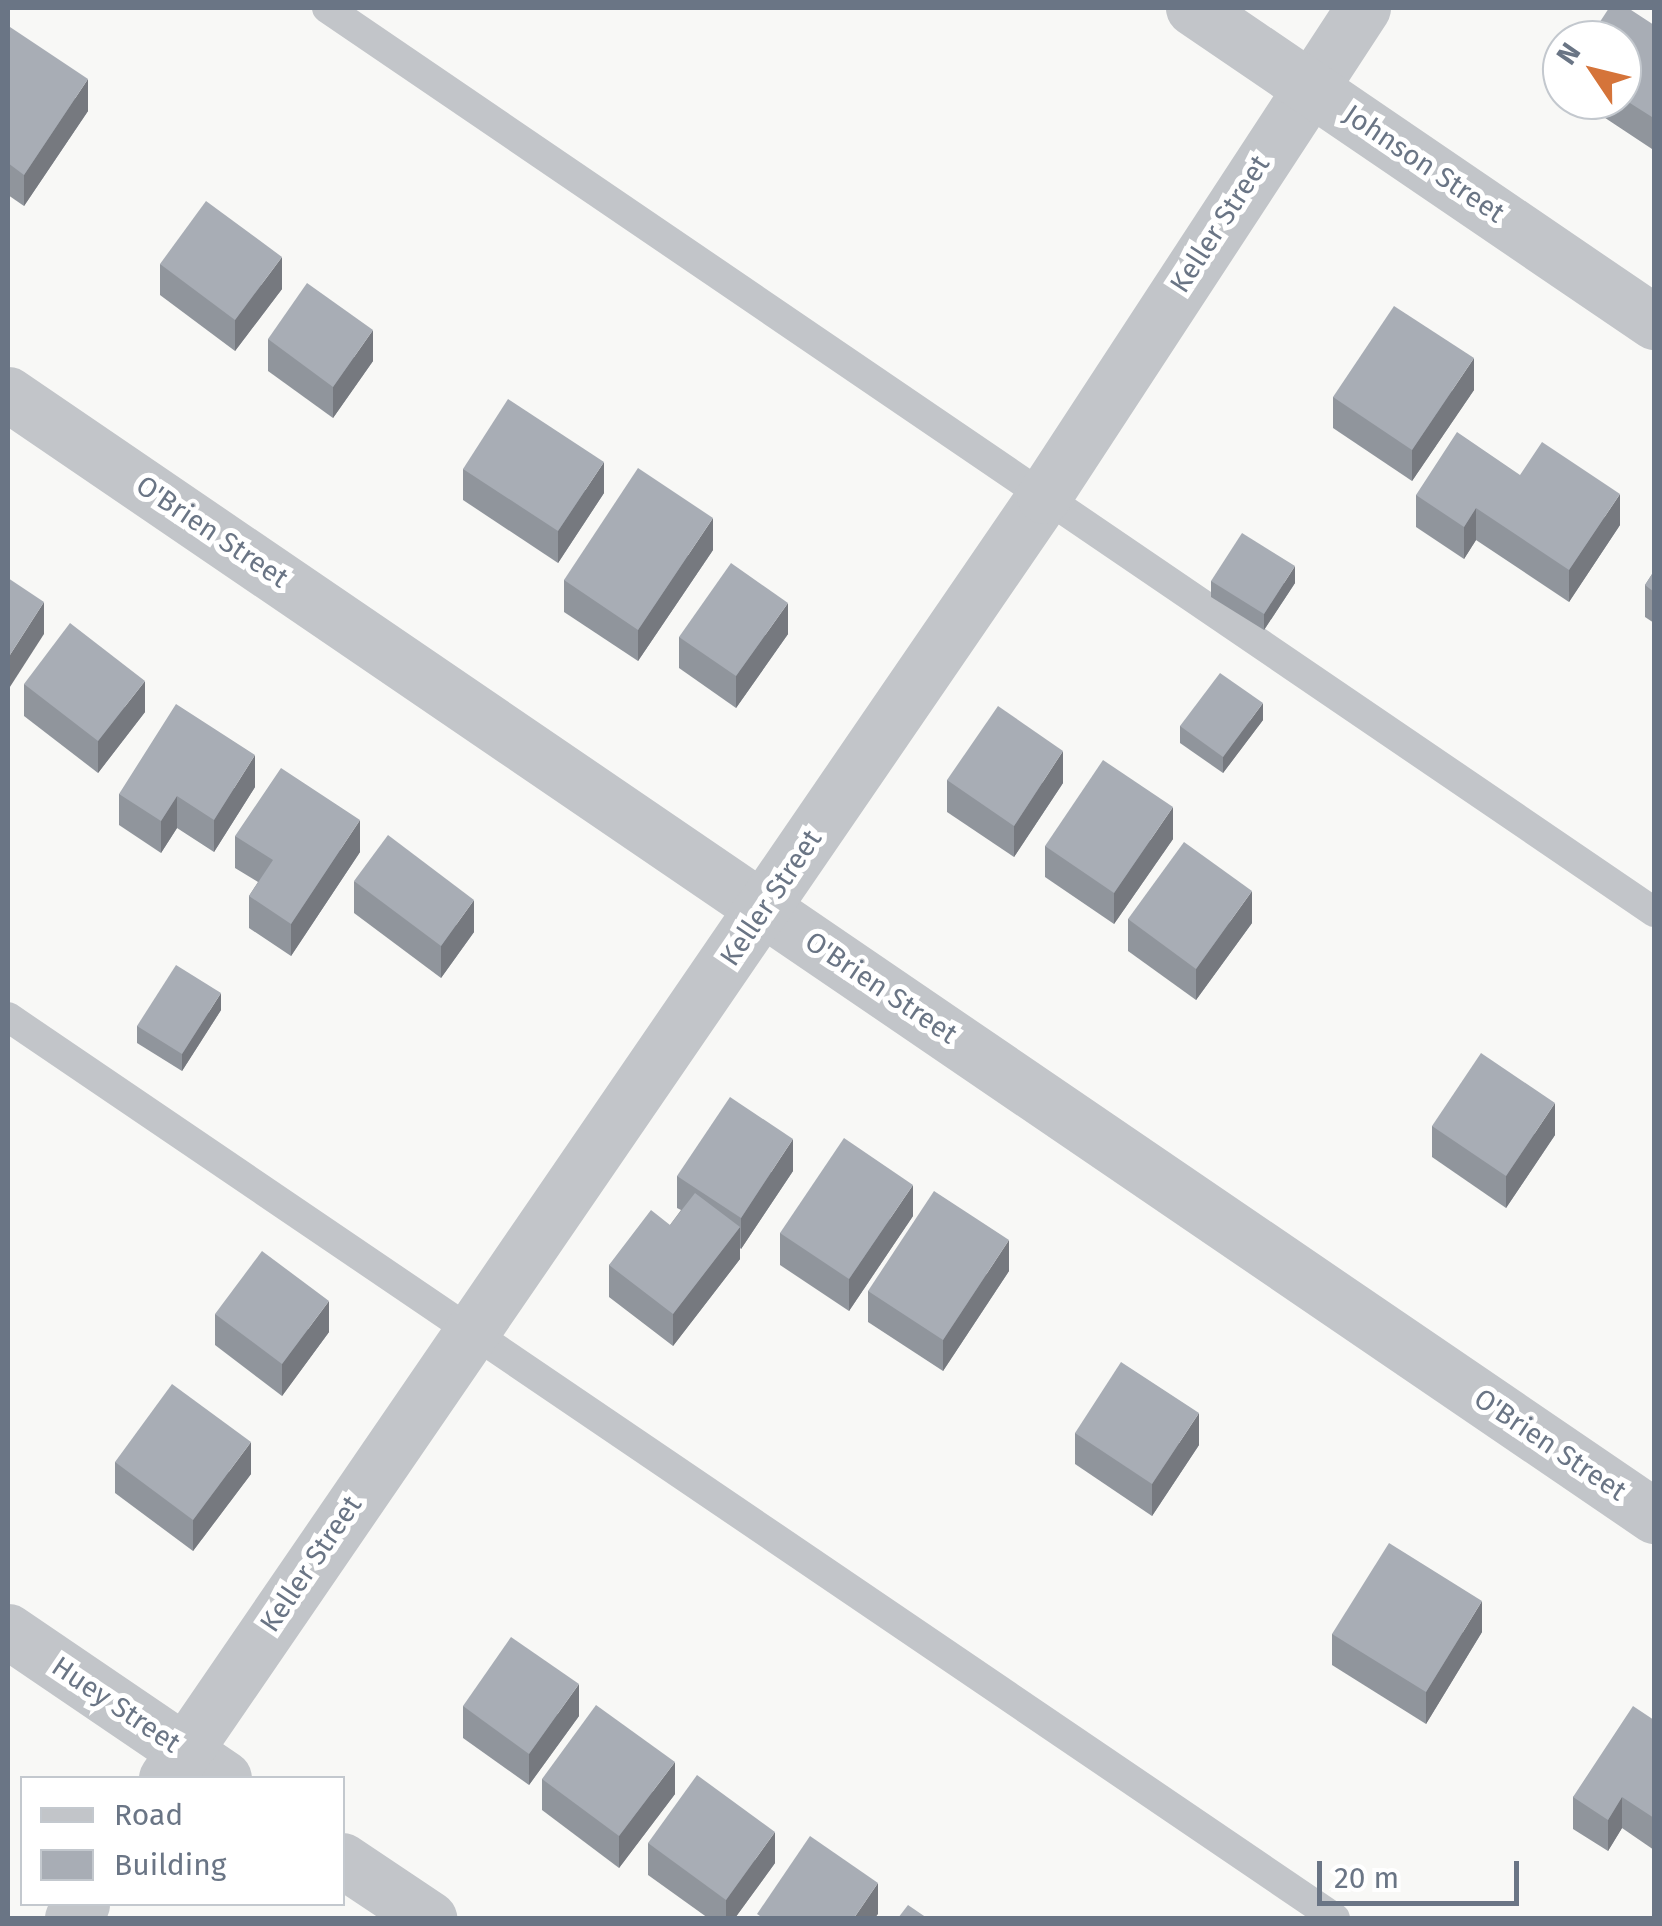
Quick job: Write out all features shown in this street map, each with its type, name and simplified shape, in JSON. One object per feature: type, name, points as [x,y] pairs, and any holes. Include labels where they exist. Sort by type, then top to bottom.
[{"type":"street","name":"Johnson Street","points":[[1193,8],[1654,322]]},
{"type":"street","name":"Keller Street","points":[[191,1770],[470,1330],[765,908],[1044,496],[1363,8]]},
{"type":"street","name":"O'Brien Street","points":[[8,394],[1654,1516]]},
{"type":"street","name":"Huey Street","points":[[8,1630],[191,1770]]},
{"type":"street","points":[[345,1862],[429,1918]]},
{"type":"lane","points":[[327,8],[1654,912]]},
{"type":"lane","points":[[8,1017],[1335,1918]]},
{"type":"building","points":[[1609,8],[1628,8],[1654,25],[1652,117],[1642,111],[1642,20],[1601,20]]},
{"type":"building","points":[[10,27],[88,79],[24,175],[8,163]]},
{"type":"building","points":[[206,201],[282,257],[235,320],[160,264]]},
{"type":"building","points":[[307,283],[373,330],[333,387],[268,339]]},
{"type":"building","points":[[1394,306],[1474,358],[1412,450],[1333,397]]},
{"type":"building","points":[[508,399],[604,462],[558,531],[463,469]]},
{"type":"building","points":[[1457,432],[1520,475],[1542,442],[1620,494],[1569,570],[1476,508],[1464,527],[1416,495]]},
{"type":"building","points":[[638,468],[713,518],[638,630],[564,580]]},
{"type":"building","points":[[1242,533],[1295,566],[1264,614],[1211,581]]},
{"type":"building","points":[[731,563],[788,603],[736,676],[679,637]]},
{"type":"building","points":[[1654,571],[1654,592],[1645,585]]},
{"type":"building","points":[[8,578],[44,602],[8,658]]},
{"type":"building","points":[[70,623],[145,681],[98,741],[24,684]]},
{"type":"building","points":[[1220,673],[1263,703],[1223,757],[1180,726]]},
{"type":"building","points":[[176,704],[255,755],[214,820],[177,796],[161,821],[119,794]]},
{"type":"building","points":[[998,706],[1063,751],[1014,826],[947,780]]},
{"type":"building","points":[[1103,760],[1173,807],[1114,893],[1045,846]]},
{"type":"building","points":[[281,768],[360,820],[291,924],[249,896],[273,860],[235,836]]},
{"type":"building","points":[[388,835],[474,900],[441,946],[354,881]]},
{"type":"building","points":[[1184,842],[1252,891],[1196,969],[1128,919]]},
{"type":"building","points":[[176,965],[221,993],[182,1054],[137,1026]]},
{"type":"building","points":[[1481,1053],[1555,1103],[1506,1176],[1432,1126]]},
{"type":"building","points":[[730,1097],[793,1139],[741,1218],[677,1176]]},
{"type":"building","points":[[844,1138],[913,1185],[849,1279],[780,1233]]},
{"type":"building","points":[[934,1191],[1009,1240],[943,1340],[868,1291]]},
{"type":"building","points":[[695,1193],[740,1227],[673,1314],[609,1265],[651,1210],[670,1225]]},
{"type":"building","points":[[262,1251],[329,1301],[282,1364],[215,1314]]},
{"type":"building","points":[[1121,1362],[1199,1413],[1152,1484],[1075,1433]]},
{"type":"building","points":[[172,1384],[251,1442],[193,1520],[115,1462]]},
{"type":"building","points":[[1389,1543],[1482,1601],[1426,1692],[1332,1634]]},
{"type":"building","points":[[511,1637],[579,1684],[529,1754],[463,1706]]},
{"type":"building","points":[[596,1705],[675,1762],[619,1836],[542,1779]]},
{"type":"building","points":[[1633,1706],[1654,1720],[1654,1818],[1622,1797],[1608,1820],[1573,1797]]},
{"type":"building","points":[[697,1775],[775,1832],[726,1900],[648,1843]]},
{"type":"building","points":[[810,1836],[878,1883],[854,1918],[763,1918],[757,1914]]},
{"type":"building","points":[[908,1905],[927,1918],[898,1918]]}]
